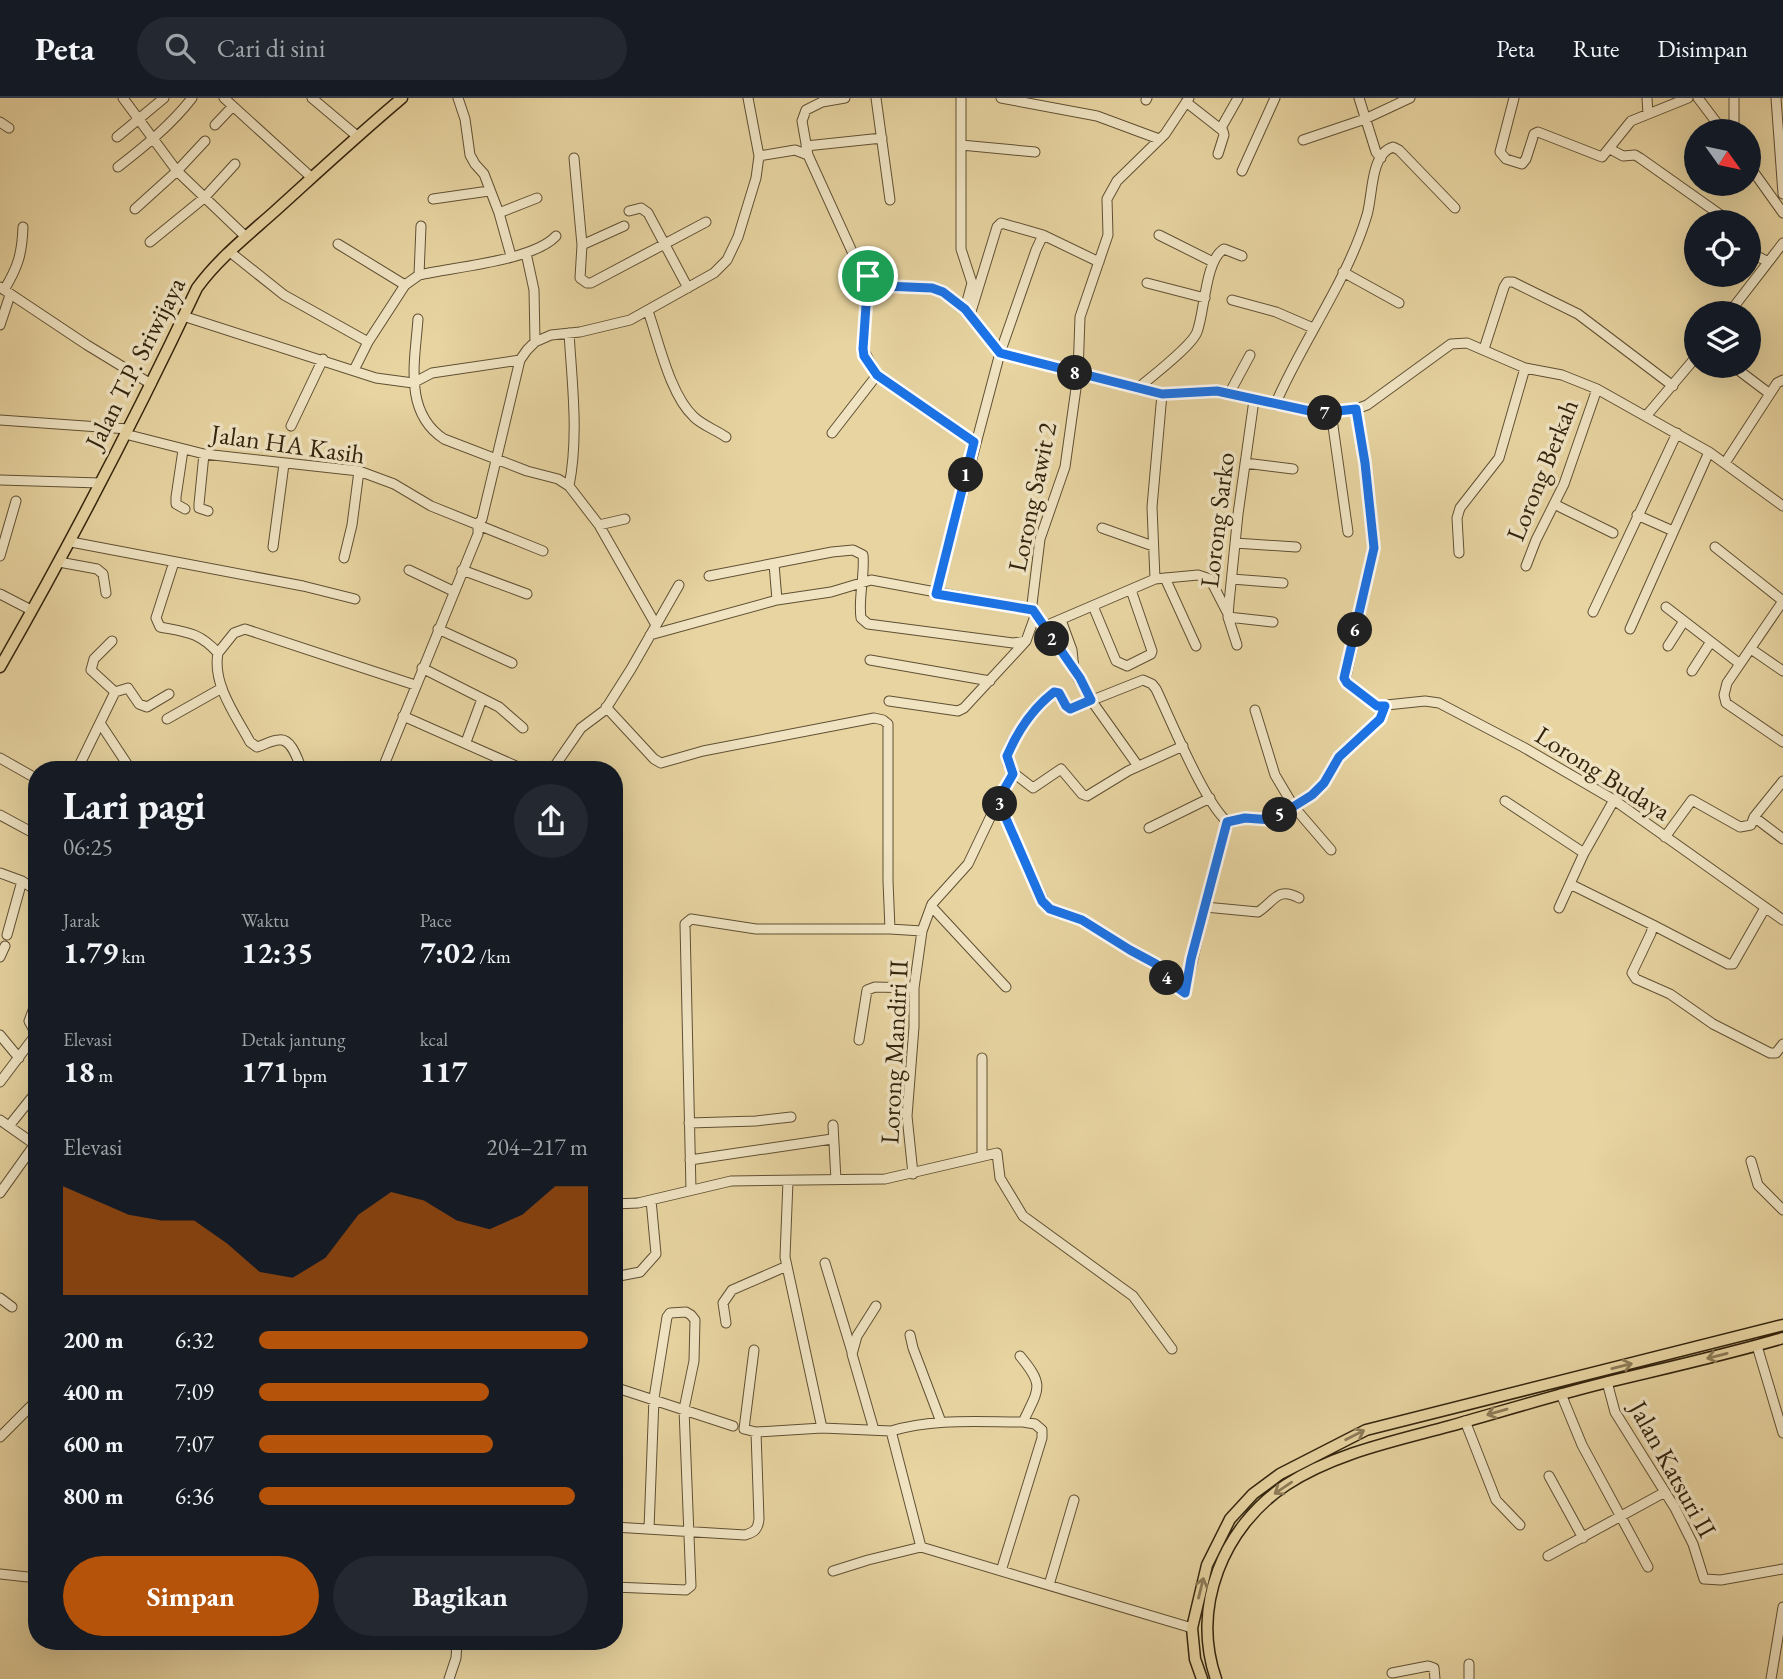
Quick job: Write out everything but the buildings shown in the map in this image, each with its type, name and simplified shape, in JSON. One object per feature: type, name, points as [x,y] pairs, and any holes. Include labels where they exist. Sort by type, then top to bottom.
[{"type":"main road","name":"Jalan T.P. Sriwijaya","points":[[0,667],[71,542],[206,274],[402,98]]},
{"type":"main road","points":[[1202,1679],[1195,1659],[1192,1628],[1207,1565],[1230,1520],[1253,1494],[1280,1474],[1366,1430],[1783,1325]]},
{"type":"main road","points":[[1216,1679],[1208,1657],[1205,1628],[1211,1598],[1228,1547],[1240,1527],[1262,1504],[1287,1484],[1362,1450],[1561,1394],[1783,1338]]},
{"type":"main road","points":[[1590,1373],[1592,1386]]},
{"type":"street","points":[[123,98],[177,171],[246,237]]},
{"type":"street","points":[[117,137],[163,98]]},
{"type":"street","points":[[118,167],[153,140],[181,113],[192,98]]},
{"type":"street","points":[[224,98],[311,177]]},
{"type":"street","points":[[312,98],[357,136]]},
{"type":"street","points":[[458,98],[465,119],[470,155],[484,174],[511,256]]},
{"type":"street","points":[[387,761],[415,685],[478,534],[478,524],[482,519],[498,459],[520,360],[535,342],[551,335],[630,320],[648,312],[714,273],[727,260],[738,237],[759,156],[748,98]]},
{"type":"street","points":[[845,98],[822,102],[806,110],[802,121],[807,151],[855,258],[868,276],[884,286],[932,288],[943,292],[968,312],[1000,353],[1162,394],[1217,391],[1319,413],[1356,409],[1367,405],[1451,344],[1467,343],[1525,368],[1562,375],[1597,389],[1709,452],[1783,506]]},
{"type":"street","points":[[876,98],[890,200]]},
{"type":"street","points":[[961,98],[961,249],[972,283],[968,312]]},
{"type":"street","points":[[1001,98],[1097,116],[1159,139]]},
{"type":"street","points":[[1221,128],[1238,98]]},
{"type":"street","points":[[1242,171],[1275,98]]},
{"type":"street","points":[[1359,98],[1376,152],[1381,158]]},
{"type":"street","points":[[1303,140],[1365,119],[1410,98]]},
{"type":"street","points":[[1514,98],[1500,152],[1506,159],[1525,163],[1531,141],[1538,132],[1599,157],[1604,156],[1628,124],[1688,98]]},
{"type":"street","points":[[1647,98],[1648,114]]},
{"type":"street","points":[[1698,98],[1714,119]]},
{"type":"street","points":[[1734,98],[1734,119]]},
{"type":"street","points":[[1776,98],[1783,194]]},
{"type":"street","points":[[1187,100],[1221,128],[1224,135],[1218,153]]},
{"type":"street","name":"Lorong Sawit 2","points":[[1026,641],[1034,613],[1039,544],[1063,476],[1077,374],[1080,317],[1108,235],[1106,207],[1111,189],[1170,127],[1187,100]]},
{"type":"street","points":[[215,125],[233,106]]},
{"type":"street","points":[[0,122],[9,128]]},
{"type":"street","points":[[759,156],[882,138]]},
{"type":"street","points":[[135,209],[205,141]]},
{"type":"street","points":[[961,145],[1035,152]]},
{"type":"street","points":[[1275,405],[1290,368],[1343,272],[1368,213],[1376,168],[1388,148],[1396,148],[1455,208]]},
{"type":"street","points":[[1610,149],[1623,156],[1635,155],[1714,210]]},
{"type":"street","points":[[574,158],[582,245],[580,278],[587,283],[706,222]]},
{"type":"street","points":[[150,242],[204,198],[235,164]]},
{"type":"street","points":[[1761,182],[1783,213]]},
{"type":"street","points":[[433,199],[489,191]]},
{"type":"street","points":[[499,213],[537,198]]},
{"type":"street","points":[[629,211],[644,209],[688,288]]},
{"type":"street","points":[[968,312],[997,227],[1001,223],[1043,235],[1099,262]]},
{"type":"street","points":[[419,275],[421,226]]},
{"type":"street","points":[[582,245],[624,226]]},
{"type":"street","points":[[0,324],[5,291],[22,251],[23,227]]},
{"type":"street","points":[[936,594],[974,442],[1000,353],[1043,235]]},
{"type":"street","points":[[1159,235],[1213,262]]},
{"type":"street","points":[[354,370],[368,342],[405,285],[419,275],[526,253],[556,236]]},
{"type":"street","points":[[1739,301],[1783,243]]},
{"type":"street","points":[[338,244],[405,285]]},
{"type":"street","points":[[1137,389],[1196,336],[1213,262],[1220,251],[1224,249],[1242,256]]},
{"type":"street","points":[[230,252],[284,295],[368,342]]},
{"type":"street","points":[[526,253],[534,290],[535,342]]},
{"type":"street","points":[[1761,258],[1768,262]]},
{"type":"street","points":[[1343,272],[1399,303]]},
{"type":"street","points":[[868,276],[864,356],[877,375],[974,442]]},
{"type":"street","points":[[1484,349],[1504,287],[1507,282],[1513,282],[1578,314],[1673,386]]},
{"type":"street","points":[[1147,283],[1205,298]]},
{"type":"street","points":[[5,291],[151,384]]},
{"type":"street","points":[[1232,299],[1276,312],[1313,328]]},
{"type":"street","points":[[648,312],[684,405],[694,418],[726,436]]},
{"type":"street","points":[[183,316],[376,378],[413,383],[432,373],[520,360]]},
{"type":"street","points":[[418,319],[413,383],[424,421],[444,439],[558,479],[569,486],[599,525],[656,625]]},
{"type":"street","points":[[569,333],[574,418],[569,486]]},
{"type":"street","points":[[1230,394],[1250,355]]},
{"type":"street","points":[[291,426],[323,359]]},
{"type":"street","points":[[1459,553],[1457,518],[1460,508],[1499,458],[1525,368]]},
{"type":"street","points":[[1647,415],[1684,372]]},
{"type":"street","points":[[832,433],[877,375]]},
{"type":"street","points":[[1749,378],[1770,394]]},
{"type":"street","points":[[1726,463],[1777,383],[1783,380]]},
{"type":"street","name":"Lorong Berkah","points":[[1526,566],[1564,484],[1597,389]]},
{"type":"street","points":[[1162,394],[1152,507],[1153,546],[1160,578],[1196,646]]},
{"type":"street","name":"Lorong Sarko","points":[[1237,645],[1228,615],[1254,400]]},
{"type":"street","points":[[1227,822],[1245,818],[1272,820],[1312,795],[1324,783],[1336,760],[1380,719],[1385,706],[1377,706],[1344,678],[1374,548],[1356,409]]},
{"type":"street","points":[[1331,412],[1348,531]]},
{"type":"street","name":"Jalan HA Kasih","points":[[0,420],[126,432],[204,454],[359,471],[394,484],[431,506],[542,551]]},
{"type":"street","points":[[1593,612],[1677,433]]},
{"type":"street","points":[[183,450],[176,497],[178,506],[185,509]]},
{"type":"street","points":[[1630,629],[1709,452]]},
{"type":"street","points":[[204,454],[199,508],[208,511]]},
{"type":"street","points":[[1245,463],[1293,469]]},
{"type":"street","points":[[273,547],[284,464]]},
{"type":"street","points":[[344,558],[352,525],[359,471]]},
{"type":"street","points":[[0,480],[100,482]]},
{"type":"street","points":[[0,556],[16,501]]},
{"type":"street","points":[[1554,504],[1613,533]]},
{"type":"street","points":[[1637,515],[1673,531]]},
{"type":"street","points":[[599,525],[625,519]]},
{"type":"street","points":[[1102,528],[1153,546]]},
{"type":"street","points":[[71,542],[303,586],[355,599]]},
{"type":"street","points":[[1235,543],[1296,547]]},
{"type":"street","points":[[1715,547],[1783,601],[1724,689],[1727,703],[1782,739]]},
{"type":"street","points":[[709,576],[853,550],[863,555],[864,581],[860,612],[861,618],[868,624],[1013,643],[1026,641]]},
{"type":"street","points":[[59,562],[97,569],[103,574],[106,593]]},
{"type":"street","points":[[174,562],[156,618],[157,624],[193,633],[206,640],[218,653]]},
{"type":"street","points":[[775,564],[777,600]]},
{"type":"street","points":[[409,570],[453,591]]},
{"type":"street","points":[[462,570],[527,594]]},
{"type":"street","points":[[1043,627],[1160,578],[1205,576],[1210,579],[1228,615],[1273,622]]},
{"type":"street","points":[[1232,579],[1283,583]]},
{"type":"street","points":[[650,635],[777,600],[831,593],[871,580],[1034,613],[1138,766]]},
{"type":"street","points":[[558,761],[581,728],[606,708],[679,585]]},
{"type":"street","points":[[1093,606],[1116,661],[1128,666],[1152,651],[1131,590]]},
{"type":"street","points":[[0,594],[31,610]]},
{"type":"street","points":[[1666,607],[1740,664]]},
{"type":"street","points":[[1061,620],[1072,650],[1074,669]]},
{"type":"street","points":[[1668,646],[1684,621]]},
{"type":"street","points":[[298,761],[286,741],[279,740],[257,747],[250,742],[222,688],[217,669],[218,653],[234,633],[245,629],[415,685]]},
{"type":"street","points":[[438,629],[512,663]]},
{"type":"street","points":[[112,641],[93,659],[91,670],[115,692]]},
{"type":"street","points":[[889,701],[958,711],[964,708],[1026,641]]},
{"type":"street","points":[[1692,671],[1710,643]]},
{"type":"street","points":[[1751,649],[1783,671]]},
{"type":"street","points":[[870,660],[989,681]]},
{"type":"street","points":[[422,668],[499,706],[523,728]]},
{"type":"street","points":[[998,800],[1046,906],[1082,920],[1156,964],[1171,983],[1185,993],[1191,959],[1227,822],[1210,798],[1152,684],[1143,680],[1070,709],[1059,693],[1054,692],[1038,704],[1023,723],[1008,753],[1007,760],[1013,774]]},
{"type":"street","points":[[81,761],[115,692],[128,688],[143,707],[169,694]]},
{"type":"street","points":[[167,719],[222,688]]},
{"type":"street","points":[[466,742],[482,699]]},
{"type":"street","name":"Lorong Budaya","points":[[1385,706],[1425,701],[1439,703],[1523,747],[1614,800],[1783,920]]},
{"type":"street","points":[[606,708],[654,759],[661,763],[716,748],[874,718],[883,720],[888,724],[890,929]]},
{"type":"street","points":[[1255,710],[1271,767],[1294,807],[1331,850]]},
{"type":"street","points":[[403,716],[506,761]]},
{"type":"street","points":[[100,723],[125,761]]},
{"type":"street","points":[[1013,774],[1033,788],[1058,769],[1062,769],[1082,794],[1087,796],[1138,766],[1182,746]]},
{"type":"street","points":[[83,757],[85,761]]},
{"type":"street","points":[[0,758],[28,774]]},
{"type":"street","points":[[1006,986],[931,906],[965,869],[1013,774]]},
{"type":"street","points":[[1665,837],[1692,800],[1740,827],[1751,825],[1754,817],[1783,780]]},
{"type":"street","points":[[1149,828],[1210,798]]},
{"type":"street","points":[[1559,908],[1584,853],[1614,800]]},
{"type":"street","points":[[1505,801],[1584,853]]},
{"type":"street","points":[[0,815],[28,830]]},
{"type":"street","points":[[1754,817],[1783,839]]},
{"type":"street","points":[[0,873],[28,885]]},
{"type":"street","points":[[7,935],[22,881]]},
{"type":"street","points":[[1570,884],[1731,964],[1765,908]]},
{"type":"street","points":[[1205,908],[1258,912],[1277,895],[1291,894],[1299,898]]},
{"type":"street","name":"Lorong Mandiri II","points":[[913,1174],[907,1116],[914,1027],[914,988],[922,931],[931,906]]},
{"type":"street","points":[[691,1190],[687,921],[691,919],[756,929],[922,931]]},
{"type":"street","points":[[1653,925],[1632,971],[1634,977],[1670,994],[1713,1024],[1770,1053],[1782,1051]]},
{"type":"street","points":[[0,957],[5,946]]},
{"type":"street","points":[[859,1040],[867,990],[875,987],[914,988]]},
{"type":"street","points":[[0,1035],[19,1058]]},
{"type":"street","points":[[0,1082],[28,1045]]},
{"type":"street","points":[[982,1058],[982,1156]]},
{"type":"street","points":[[9,1126],[28,1101]]},
{"type":"street","points":[[689,1123],[791,1117]]},
{"type":"street","points":[[0,1120],[28,1139]]},
{"type":"street","points":[[833,1125],[836,1180]]},
{"type":"street","points":[[690,1160],[832,1139]]},
{"type":"street","points":[[623,1203],[651,1200],[731,1181],[886,1179],[997,1153],[1000,1178],[1023,1216],[1133,1296],[1172,1349]]},
{"type":"street","points":[[0,1193],[28,1156]]},
{"type":"street","points":[[1751,1161],[1758,1185],[1783,1210]]},
{"type":"street","points":[[788,1181],[785,1257],[822,1428]]},
{"type":"street","points":[[623,1275],[640,1272],[656,1254],[651,1200]]},
{"type":"street","points":[[825,1263],[874,1430]]},
{"type":"street","points":[[726,1323],[723,1303],[732,1290],[787,1266]]},
{"type":"street","points":[[0,1298],[12,1307]]},
{"type":"street","points":[[852,1354],[861,1329],[876,1306]]},
{"type":"street","points":[[623,1587],[690,1589],[691,1533],[684,1409],[694,1361],[695,1320],[686,1312],[670,1313],[667,1317],[654,1398],[649,1529]]},
{"type":"street","points":[[910,1335],[941,1422]]},
{"type":"street","points":[[1757,1346],[1783,1433]]},
{"type":"street","points":[[754,1350],[744,1429],[756,1432],[822,1428],[891,1431],[905,1426],[941,1422],[1023,1422],[1035,1424],[1042,1430],[1042,1438],[1001,1571]]},
{"type":"street","points":[[1020,1356],[1038,1383],[1037,1395],[1023,1422]]},
{"type":"street","name":"Jalan Katsuri II","points":[[1607,1382],[1615,1412],[1665,1492],[1693,1544],[1704,1579],[1721,1580],[1783,1569]]},
{"type":"street","points":[[623,1389],[733,1426]]},
{"type":"street","points":[[1561,1394],[1582,1445],[1648,1567]]},
{"type":"street","points":[[0,1437],[28,1409]]},
{"type":"street","points":[[1465,1421],[1496,1500],[1520,1525]]},
{"type":"street","points":[[891,1431],[921,1547]]},
{"type":"street","points":[[623,1528],[746,1535],[754,1532],[758,1527],[756,1432]]},
{"type":"street","points":[[1549,1476],[1583,1538]]},
{"type":"street","points":[[1548,1556],[1665,1492]]},
{"type":"street","points":[[1049,1585],[1074,1500]]},
{"type":"street","points":[[834,1571],[921,1547],[1192,1628]]},
{"type":"street","points":[[0,1574],[28,1577]]},
{"type":"street","points":[[1771,1679],[1783,1607]]},
{"type":"street","points":[[449,1679],[456,1650]]},
{"type":"street","points":[[1469,1664],[1469,1679]]},
{"type":"street","points":[[1392,1673],[1428,1666],[1434,1668],[1435,1679]]},
{"type":"route","points":[[868,276],[884,286],[932,288],[943,292],[965,309],[1000,353],[1077,374],[1162,394],[1217,391],[1319,413],[1356,409],[1374,548],[1344,678],[1377,706],[1385,706],[1380,719],[1336,760],[1324,783],[1312,795],[1272,820],[1245,818],[1227,822],[1191,959],[1185,993],[1171,983],[1156,964],[1082,920],[1050,909],[1042,901],[998,800],[1013,774],[1007,756],[1023,723],[1038,704],[1054,692],[1059,693],[1070,709],[1091,700],[1080,678],[1033,610],[936,594],[974,442],[877,375],[864,356],[868,276]]}]
